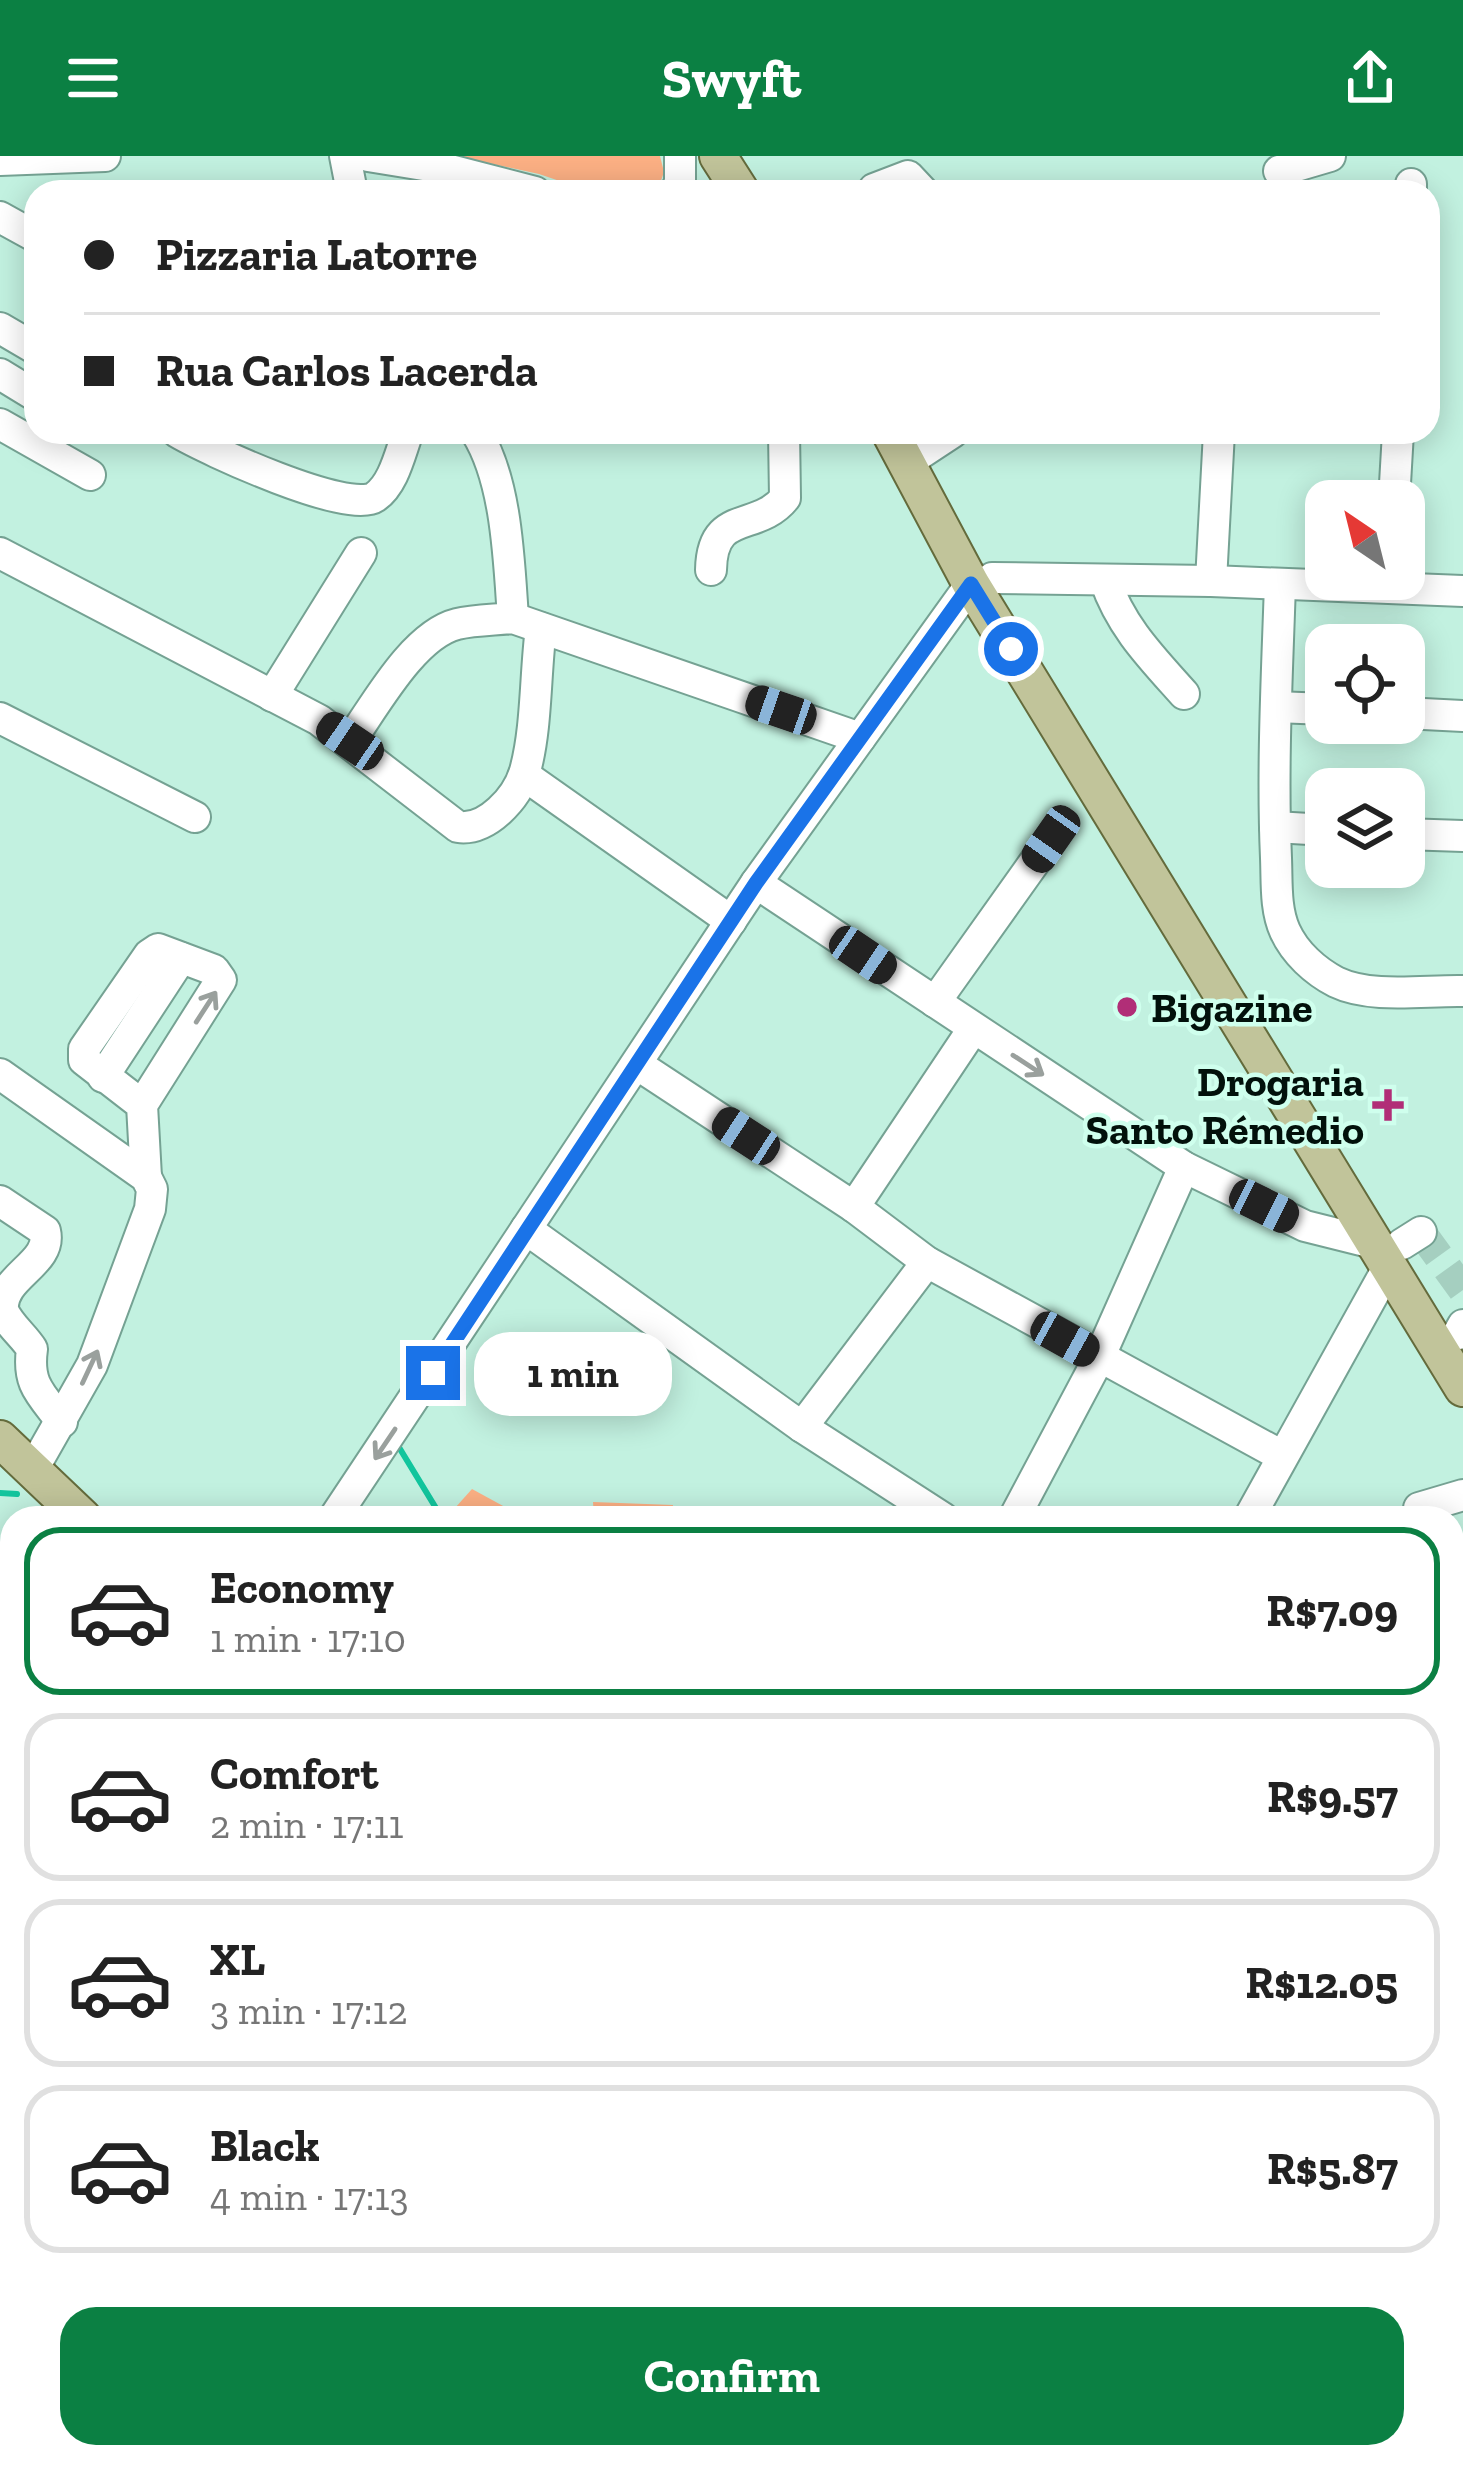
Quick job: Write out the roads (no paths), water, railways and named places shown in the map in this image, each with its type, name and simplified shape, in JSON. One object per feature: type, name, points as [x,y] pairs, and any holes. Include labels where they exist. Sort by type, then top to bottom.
[{"type":"main road","points":[[900,444],[1210,953],[1396,1246],[1461,1334]]},
{"type":"main road","points":[[1396,1246],[1463,1388]]},
{"type":"main road","points":[[0,1439],[71,1506]]},
{"type":"street","points":[[0,160],[105,156]]},
{"type":"street","points":[[368,156],[488,180]]},
{"type":"street","points":[[1279,171],[1330,156]]},
{"type":"street","points":[[35,444],[90,475]]},
{"type":"street","points":[[205,444],[333,499],[361,504],[378,496],[391,478],[404,444]]},
{"type":"street","points":[[0,554],[350,741],[458,827],[473,829],[491,820],[524,775],[527,623],[492,473],[481,444]]},
{"type":"street","points":[[711,570],[711,551],[721,533],[772,511],[785,498],[784,444]]},
{"type":"street","points":[[1211,581],[1218,444]]},
{"type":"street","points":[[1395,480],[1397,444]]},
{"type":"street","points":[[272,696],[361,553]]},
{"type":"street","points":[[1105,580],[1132,636],[1184,694]]},
{"type":"street","points":[[342,1506],[756,883],[860,737],[981,581],[1305,584]]},
{"type":"street","points":[[1280,584],[1275,827],[1278,905],[1285,929],[1318,971],[1341,984],[1463,991]]},
{"type":"street","points":[[1425,587],[1463,591]]},
{"type":"street","points":[[350,741],[430,637],[454,624],[527,623],[860,737]]},
{"type":"street","points":[[1276,707],[1305,709]]},
{"type":"street","points":[[1425,714],[1463,716]]},
{"type":"street","points":[[0,718],[196,817]]},
{"type":"street","points":[[524,775],[731,921]]},
{"type":"street","points":[[1275,827],[1305,829]]},
{"type":"street","points":[[1425,835],[1463,836]]},
{"type":"street","points":[[935,1002],[1051,839]]},
{"type":"street","points":[[756,883],[1184,1167],[1305,1226],[1396,1246],[1255,1506]]},
{"type":"street","points":[[33,1469],[92,1365],[150,1209],[142,1105],[221,980],[214,970],[182,958],[103,1077],[142,1105]]},
{"type":"street","points":[[854,1207],[973,1029]]},
{"type":"street","points":[[638,1065],[854,1207],[927,1262],[1282,1456]]},
{"type":"street","points":[[0,1074],[146,1177]]},
{"type":"street","points":[[1020,1506],[1099,1358],[1184,1167]]},
{"type":"street","points":[[0,1201],[45,1231],[48,1238],[46,1247],[1,1298],[2,1310],[32,1349],[32,1382],[62,1422]]},
{"type":"street","points":[[526,1229],[802,1427],[924,1506]]},
{"type":"street","points":[[802,1427],[927,1262]]},
{"type":"street","points":[[1426,1506],[1463,1495]]},
{"type":"waterway","points":[[397,1444],[435,1506]]},
{"type":"waterway","points":[[0,1493],[17,1494]]},
{"type":"tunnel","points":[[1421,1232],[1463,1290]]},
{"type":"place","name":"Bigazine","points":[[1127,1007]]},
{"type":"place","name":"Drogaria Santo Rémedio","points":[[1388,1105]]}]
